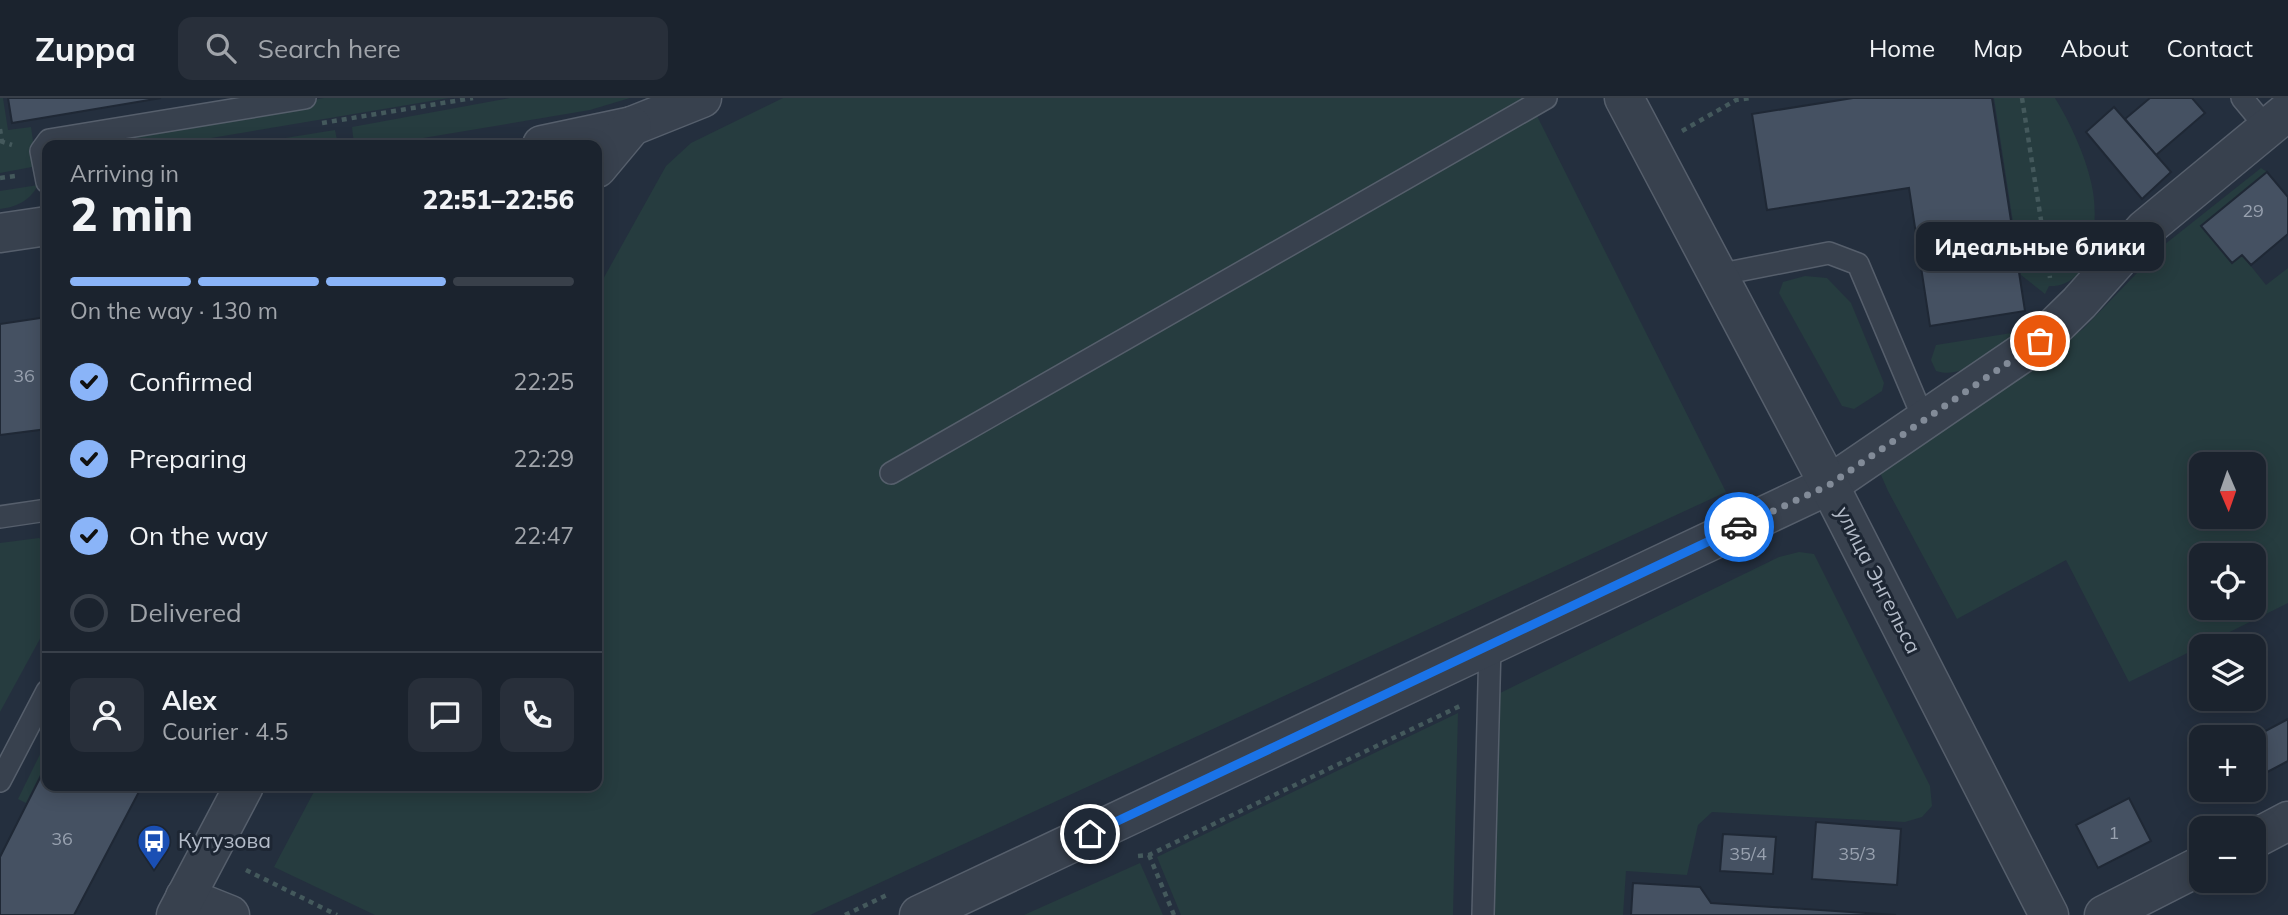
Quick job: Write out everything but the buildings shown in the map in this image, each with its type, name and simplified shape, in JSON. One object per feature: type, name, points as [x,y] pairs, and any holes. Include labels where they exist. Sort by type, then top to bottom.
[{"type":"street","points":[[566,140],[632,126],[702,98]]},
{"type":"street","name":"улица Энгельса","points":[[1624,98],[1829,485],[2049,915]]},
{"type":"street","points":[[919,915],[1829,485],[2040,341],[2080,303],[2145,229],[2277,120]]},
{"type":"street","points":[[602,162],[632,126]]},
{"type":"street","points":[[0,233],[42,227]]},
{"type":"street","points":[[230,915],[181,906],[241,791]]},
{"type":"street","points":[[2266,833],[2288,821]]},
{"type":"street","points":[[2104,915],[2189,872]]},
{"type":"lane","points":[[49,140],[305,98]]},
{"type":"lane","points":[[891,473],[1546,98]]},
{"type":"lane","points":[[2242,98],[2277,120]]},
{"type":"lane","points":[[1717,275],[1829,253],[1858,264],[1924,420]]},
{"type":"lane","points":[[0,517],[42,511]]},
{"type":"lane","points":[[1483,915],[1490,645]]},
{"type":"lane","points":[[0,781],[42,701]]},
{"type":"path","points":[[315,125],[473,98]]},
{"type":"path","points":[[1682,131],[1736,100],[1750,98]]},
{"type":"path","points":[[2022,98],[2051,284]]},
{"type":"path","points":[[0,129],[2,143],[0,141]]},
{"type":"path","points":[[1174,915],[1149,855],[1489,692]]},
{"type":"path","points":[[246,870],[337,915]]},
{"type":"green space","points":[[0,98],[3,98],[8,130],[31,127],[36,162],[32,167],[0,173]]},
{"type":"green space","points":[[324,98],[449,98],[199,140],[81,140]]},
{"type":"green space","points":[[510,98],[630,98],[590,110],[411,140],[353,140],[352,127]]},
{"type":"green space","points":[[783,98],[1528,98],[1726,492],[810,915],[375,915],[274,867],[314,791],[602,791],[602,281],[666,166],[691,143]]},
{"type":"green space","points":[[1994,98],[2055,98],[2076,139],[2088,172],[2095,213],[2091,248],[2076,276],[2064,284],[2049,286],[2045,294],[2021,275]]},
{"type":"green space","points":[[335,130],[337,140],[272,140]]},
{"type":"green space","points":[[2261,168],[2267,172],[2201,226],[2232,263],[2242,255],[2266,285],[2288,268],[2288,603],[2266,614],[2266,543],[2189,543],[2189,620],[2254,620],[2226,634],[2189,634],[2189,652],[2129,682],[2066,560],[1957,619],[1881,475],[1882,467],[1988,399],[2083,329],[2164,245]]},
{"type":"green space","points":[[38,185],[22,202],[0,209],[0,191]]},
{"type":"green space","points":[[1805,276],[1827,278],[1851,303],[1884,383],[1882,391],[1854,409],[1842,406],[1779,293],[1783,282]]},
{"type":"green space","points":[[2024,331],[1971,367],[1959,371],[1936,371],[1931,360],[1936,345]]},
{"type":"green space","points":[[42,540],[42,635],[0,712],[0,543]]},
{"type":"green space","points":[[1799,552],[1814,554],[1930,786],[1932,806],[1922,817],[1905,822],[1712,812],[1698,825],[1687,875],[1626,871],[1623,915],[1490,915],[1496,695],[1779,557]]},
{"type":"green space","points":[[1458,713],[1453,915],[1181,915],[1157,857]]},
{"type":"green space","points":[[42,750],[42,771],[26,803],[18,799]]},
{"type":"green space","points":[[1140,863],[1163,915],[1024,915]]},
{"type":"way so far","points":[[1739,527],[1829,485],[2040,341]]},
{"type":"place","name":"Идеальные блики","points":[[2040,341]]},
{"type":"place","name":"Кутузова","points":[[154,871]]},
{"type":"route","points":[[1090,834],[1739,527]]}]
